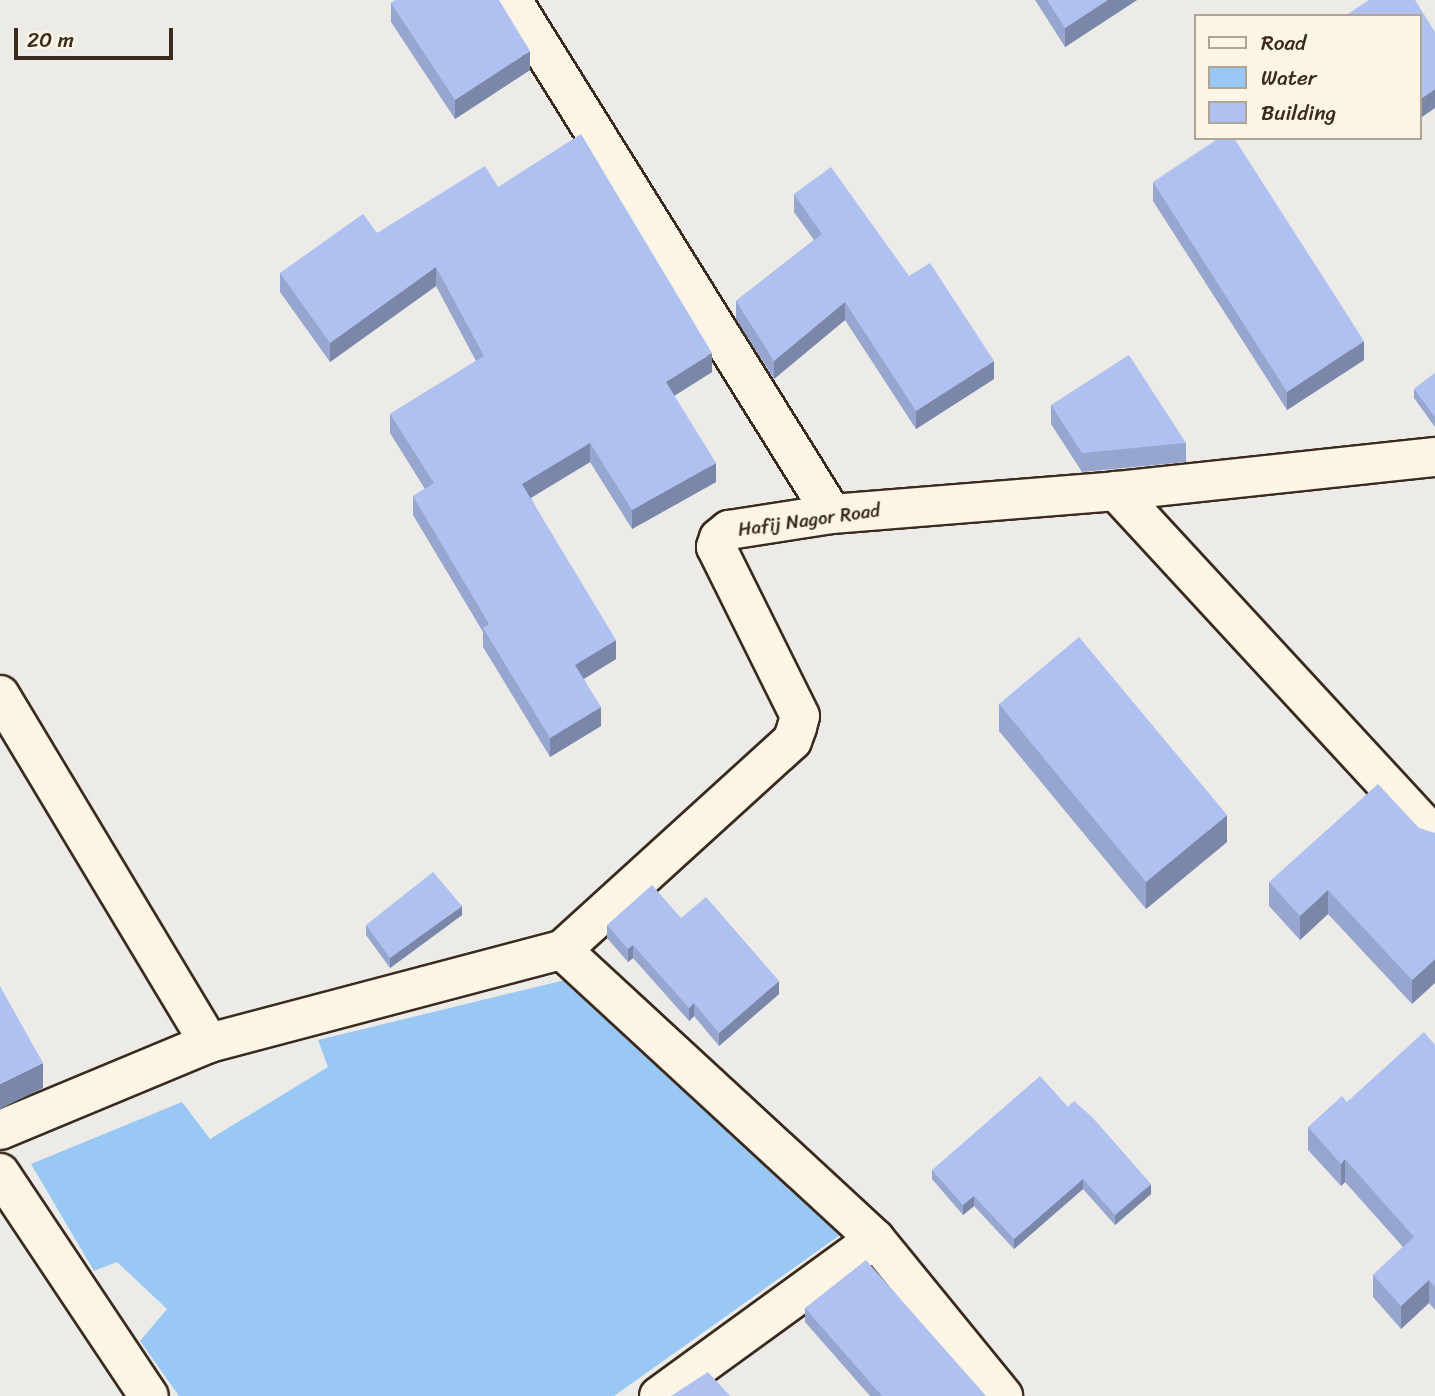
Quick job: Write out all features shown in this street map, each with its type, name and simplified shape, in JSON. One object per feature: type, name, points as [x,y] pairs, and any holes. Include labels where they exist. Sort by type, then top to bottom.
[{"type":"street","points":[[512,0],[832,514]]},
{"type":"street","name":"Hafij Nagor Road","points":[[562,950],[792,741],[800,716],[716,547],[719,538],[730,530],[832,514],[1116,491],[1435,457]]},
{"type":"street","points":[[1116,491],[1435,837]]},
{"type":"street","points":[[0,695],[209,1044]]},
{"type":"street","points":[[0,1130],[209,1044],[562,950],[875,1239],[1003,1396]]},
{"type":"street","points":[[0,1173],[149,1396]]},
{"type":"street","points":[[659,1396],[875,1239]]},
{"type":"water","points":[[565,980],[840,1235],[614,1396],[179,1396],[140,1341],[167,1309],[117,1262],[94,1271],[31,1164],[182,1102],[210,1139],[328,1067],[318,1040]]},
{"type":"building","points":[[395,0],[499,0],[530,51],[455,100],[391,3]]},
{"type":"building","points":[[1047,0],[1108,0],[1065,28]]},
{"type":"building","points":[[1369,0],[1415,0],[1435,32],[1435,89],[1421,99],[1421,14],[1348,14]]},
{"type":"building","points":[[581,134],[712,353],[666,382],[716,463],[632,510],[590,443],[522,484],[616,640],[575,665],[601,707],[550,738],[483,628],[489,624],[413,496],[434,483],[390,414],[484,356],[436,267],[330,343],[280,273],[363,214],[377,233],[485,166],[498,187]]},
{"type":"building","points":[[1216,140],[1235,140],[1364,341],[1287,392],[1153,182]]},
{"type":"building","points":[[831,167],[909,276],[930,263],[994,361],[916,411],[845,302],[774,361],[736,301],[822,234],[794,194]]},
{"type":"building","points":[[1129,355],[1186,443],[1082,453],[1051,405]]},
{"type":"building","points":[[1435,373],[1435,417],[1414,389]]},
{"type":"building","points":[[1079,637],[1227,815],[1146,882],[999,704]]},
{"type":"building","points":[[1378,784],[1419,828],[1435,833],[1435,959],[1412,980],[1328,890],[1300,916],[1269,882]]},
{"type":"building","points":[[433,872],[462,906],[390,958],[366,925]]},
{"type":"building","points":[[652,885],[681,918],[706,897],[779,981],[719,1033],[694,1003],[689,1008],[633,945],[628,949],[607,925]]},
{"type":"building","points":[[0,986],[43,1063],[0,1084]]},
{"type":"building","points":[[1424,1032],[1435,1045],[1435,1287],[1429,1280],[1401,1306],[1373,1275],[1414,1237],[1345,1159],[1341,1164],[1308,1127],[1342,1096],[1347,1102]]},
{"type":"building","points":[[1040,1076],[1068,1107],[1074,1101],[1093,1118],[1151,1184],[1115,1215],[1083,1179],[1014,1239],[974,1196],[963,1205],[932,1170]]},
{"type":"building","points":[[866,1260],[986,1396],[882,1396],[805,1308]]},
{"type":"building","points":[[708,1372],[730,1396],[671,1396]]}]
